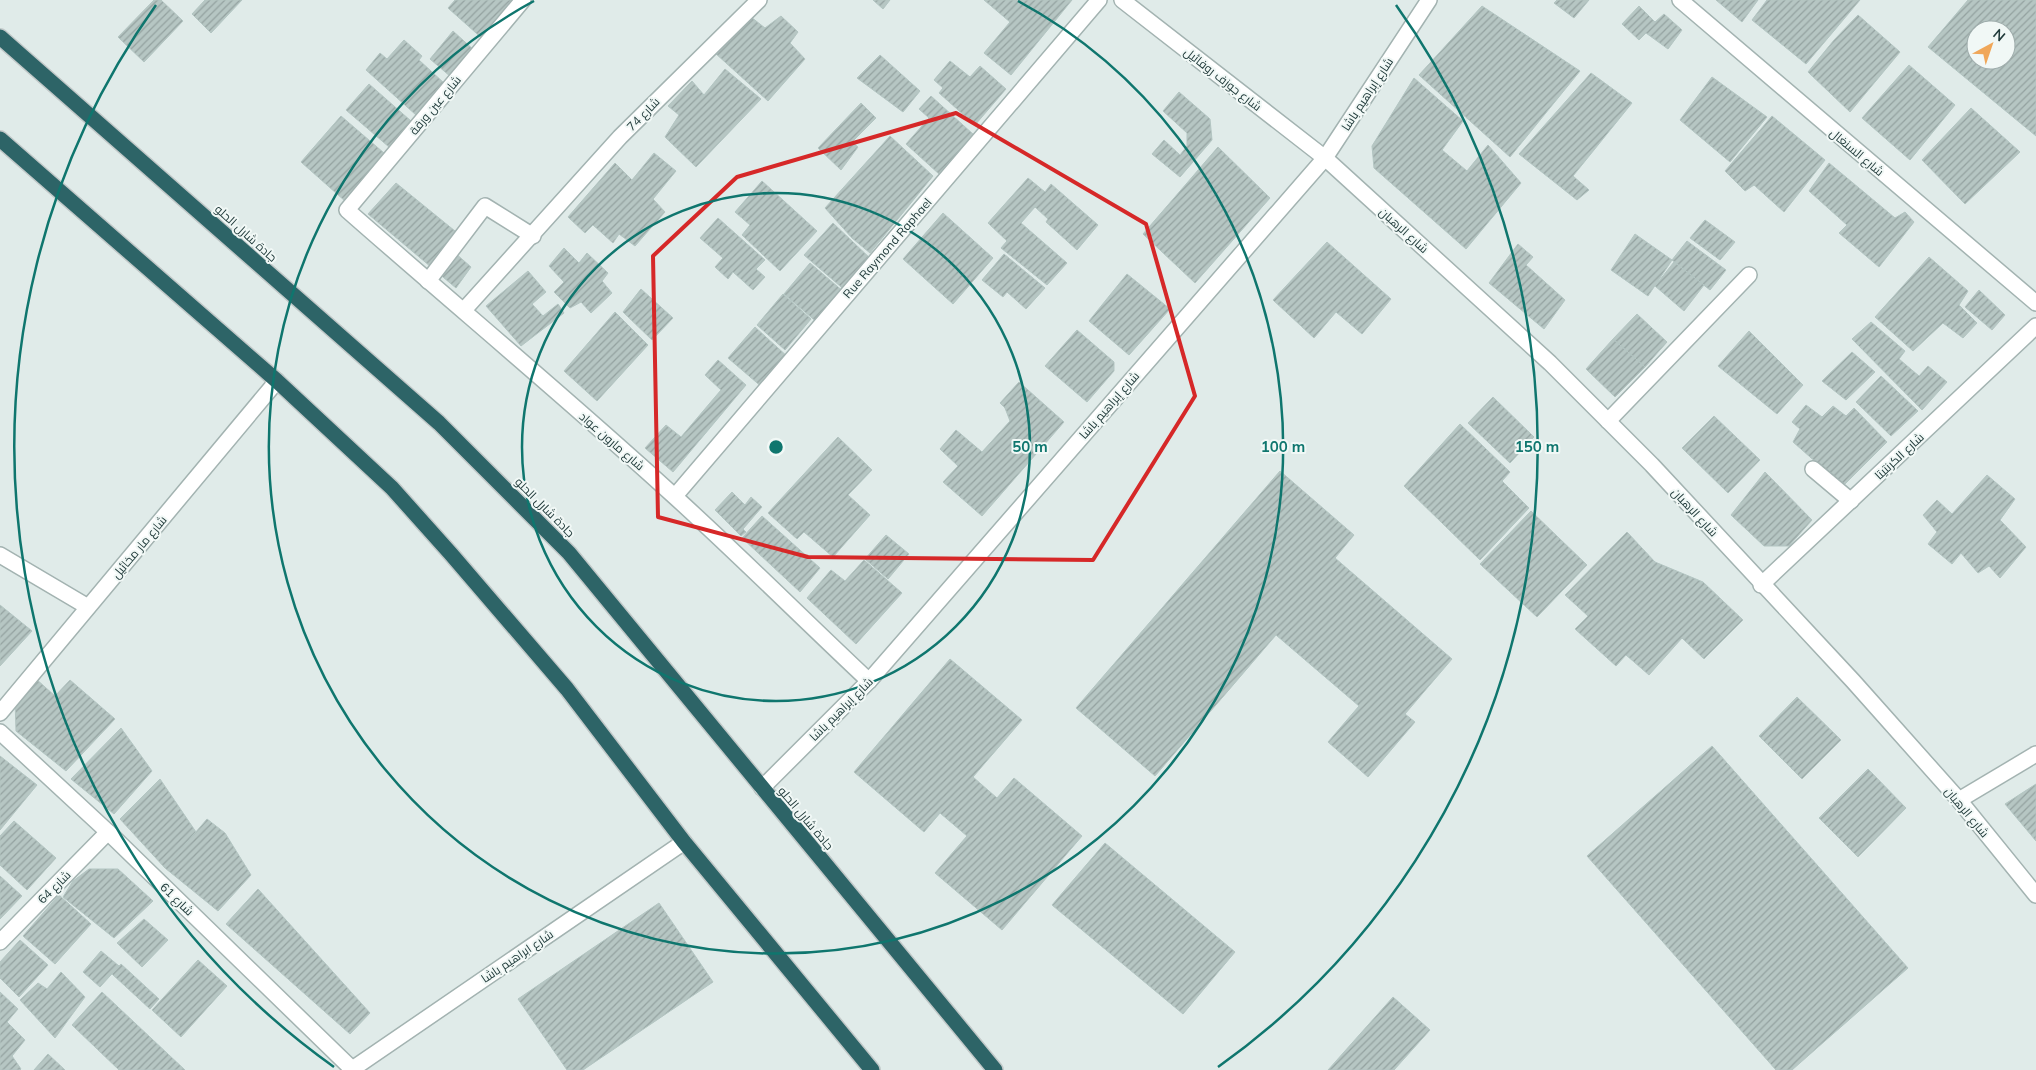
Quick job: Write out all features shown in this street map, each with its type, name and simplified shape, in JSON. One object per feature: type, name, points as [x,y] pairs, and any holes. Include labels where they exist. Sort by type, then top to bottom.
[{"type":"highway","name":"جادة شارل الحلو","points":[[0,37],[77,102],[446,430],[569,553],[995,1070]]},
{"type":"highway","points":[[0,139],[277,381],[392,488],[567,689],[684,842],[872,1070]]},
{"type":"street","name":"شارع عين ورقة","points":[[347,210],[523,0]]},
{"type":"street","name":"شارع 74","points":[[464,310],[533,236],[620,137],[760,0]]},
{"type":"street","name":"Rue Raymond Raphael","points":[[675,496],[1099,0]]},
{"type":"street","name":"شارع جوزف روفائيل","points":[[1122,0],[1325,158]]},
{"type":"street","name":"شارع إبراهيم باشا","points":[[762,788],[869,681],[1325,158],[1429,0]]},
{"type":"street","name":"شارع السنغال","points":[[1680,0],[2036,303]]},
{"type":"street","name":"شارع الرهبان","points":[[1325,158],[1550,363],[1652,465],[1846,674],[1959,800],[2036,895]]},
{"type":"street","points":[[428,281],[485,206],[533,236]]},
{"type":"street","name":"شارع مارون عواد","points":[[347,210],[464,310],[675,496],[869,681]]},
{"type":"street","points":[[1608,421],[1749,275]]},
{"type":"street","name":"شارع الكرنتيتا","points":[[1762,585],[2036,326]]},
{"type":"street","name":"شارع مار مخائيل","points":[[0,714],[277,381]]},
{"type":"street","points":[[1813,469],[1851,501]]},
{"type":"street","points":[[0,555],[88,608]]},
{"type":"street","name":"شارع 61","points":[[0,732],[108,832],[351,1070]]},
{"type":"street","points":[[1959,800],[2036,754]]},
{"type":"street","name":"شارع 64","points":[[0,942],[108,832]]},
{"type":"street","name":"شارع ابراهيم باشا","points":[[351,1070],[684,842]]},
{"type":"highlighted area","points":[[956,113],[1146,224],[1195,396],[1093,560],[808,557],[658,517],[653,256],[737,177]]},
{"type":"building","points":[[154,0],[161,0],[183,21],[144,62],[118,37]]},
{"type":"building","points":[[205,0],[242,0],[211,33],[192,14]]},
{"type":"building","points":[[455,0],[519,0],[485,41],[448,8]]},
{"type":"building","points":[[873,0],[890,0],[883,9]]},
{"type":"building","points":[[984,0],[1072,0],[1011,75],[984,53],[1010,22]]},
{"type":"building","points":[[1557,0],[1589,0],[1574,18],[1554,3]]},
{"type":"building","points":[[1716,0],[1758,0],[1742,22]]},
{"type":"building","points":[[1767,0],[1860,0],[1806,64],[1752,20]]},
{"type":"building","points":[[1968,0],[2036,0],[2036,136],[1928,47]]},
{"type":"building","points":[[1482,6],[1580,71],[1510,157],[1419,75]]},
{"type":"building","points":[[1639,6],[1655,22],[1664,14],[1682,30],[1668,49],[1646,33],[1639,40],[1622,24]]},
{"type":"building","points":[[1858,15],[1900,52],[1850,112],[1808,72],[1834,40]]},
{"type":"building","points":[[781,16],[798,32],[790,43],[805,59],[768,101],[715,53],[751,17],[765,28]]},
{"type":"building","points":[[453,31],[476,52],[451,77],[430,59]]},
{"type":"building","points":[[404,40],[422,56],[419,60],[444,83],[416,115],[366,70],[380,53],[387,59]]},
{"type":"building","points":[[880,55],[920,91],[903,112],[857,78]]},
{"type":"building","points":[[950,61],[970,77],[980,66],[1006,89],[975,125],[939,93],[943,88],[934,80]]},
{"type":"building","points":[[1909,65],[1955,105],[1910,160],[1862,118]]},
{"type":"building","points":[[725,69],[761,99],[696,167],[665,137],[679,115],[668,106],[692,81],[704,95]]},
{"type":"building","points":[[1591,73],[1632,103],[1573,176],[1589,190],[1577,200],[1519,154]]},
{"type":"building","points":[[1712,77],[1767,117],[1730,162],[1680,120]]},
{"type":"building","points":[[1414,78],[1463,121],[1442,150],[1467,171],[1488,145],[1521,183],[1466,249],[1374,168],[1372,146]]},
{"type":"building","points":[[369,84],[411,121],[389,147],[346,110]]},
{"type":"building","points":[[1179,92],[1210,119],[1212,140],[1180,177],[1152,154],[1164,140],[1180,155],[1187,146],[1187,133],[1163,111]]},
{"type":"building","points":[[931,96],[974,135],[939,174],[906,144],[929,118],[919,109]]},
{"type":"building","points":[[861,103],[876,118],[852,142],[858,147],[841,170],[818,148]]},
{"type":"building","points":[[1971,108],[2020,152],[1965,204],[1922,160]]},
{"type":"building","points":[[341,116],[384,153],[345,201],[301,162]]},
{"type":"building","points":[[1772,116],[1825,160],[1784,212],[1754,185],[1745,191],[1725,171]]},
{"type":"building","points":[[890,136],[933,176],[870,253],[852,238],[825,208]]},
{"type":"building","points":[[1218,147],[1270,198],[1195,283],[1143,234]]},
{"type":"building","points":[[654,153],[676,171],[653,199],[665,212],[635,246],[619,234],[613,243],[593,225],[585,233],[568,217],[615,163],[632,180]]},
{"type":"building","points":[[1829,163],[1895,218],[1905,212],[1914,222],[1879,267],[1839,233],[1847,225],[1809,191]]},
{"type":"building","points":[[1028,178],[1045,192],[1051,184],[1098,225],[1077,250],[1046,222],[1048,219],[1035,207],[1021,223],[1067,263],[1047,285],[1001,248],[1007,241],[988,223]]},
{"type":"building","points":[[762,181],[817,231],[780,271],[742,235],[750,225],[735,212]]},
{"type":"building","points":[[396,183],[455,231],[446,245],[471,267],[456,288],[368,214]]},
{"type":"building","points":[[943,213],[993,258],[953,304],[903,259]]},
{"type":"building","points":[[718,218],[765,260],[756,269],[765,277],[753,290],[733,272],[728,279],[715,267],[723,258],[700,238]]},
{"type":"building","points":[[1705,220],[1735,242],[1720,260],[1690,238]]},
{"type":"building","points":[[833,223],[873,261],[847,292],[804,255]]},
{"type":"building","points":[[1635,234],[1672,260],[1648,296],[1611,270]]},
{"type":"building","points":[[1687,241],[1726,270],[1710,290],[1672,260]]},
{"type":"building","points":[[1327,242],[1391,299],[1362,334],[1336,312],[1314,338],[1273,300]]},
{"type":"building","points":[[1518,244],[1533,257],[1526,265],[1565,300],[1544,329],[1489,283]]},
{"type":"building","points":[[564,248],[579,263],[587,253],[608,273],[602,281],[612,293],[591,313],[581,302],[570,308],[554,292],[564,282],[549,266]]},
{"type":"building","points":[[1004,254],[1045,288],[1026,309],[1007,292],[1003,297],[982,280]]},
{"type":"building","points":[[1929,257],[1968,291],[1959,305],[1977,323],[1963,338],[1943,323],[1913,351],[1875,317]]},
{"type":"building","points":[[1674,262],[1704,285],[1684,311],[1655,286]]},
{"type":"building","points":[[810,263],[845,293],[819,324],[784,294]]},
{"type":"building","points":[[528,271],[546,292],[532,304],[543,316],[558,304],[564,313],[521,346],[486,306]]},
{"type":"building","points":[[1127,274],[1170,309],[1129,355],[1089,321]]},
{"type":"building","points":[[641,289],[673,318],[652,340],[623,312]]},
{"type":"building","points":[[1979,290],[2005,315],[1992,330],[1965,307]]},
{"type":"building","points":[[783,294],[811,319],[785,350],[757,325]]},
{"type":"building","points":[[615,312],[648,345],[597,401],[564,371]]},
{"type":"building","points":[[1637,314],[1667,342],[1645,367],[1613,339]]},
{"type":"building","points":[[1871,322],[1905,351],[1899,359],[1919,376],[1928,366],[1947,382],[1922,410],[1852,339]]},
{"type":"building","points":[[755,327],[789,358],[763,388],[728,358]]},
{"type":"building","points":[[1077,330],[1114,362],[1114,371],[1087,402],[1045,366]]},
{"type":"building","points":[[1749,331],[1803,385],[1777,414],[1718,366]]},
{"type":"building","points":[[1613,339],[1645,367],[1615,397],[1586,369]]},
{"type":"building","points":[[1852,352],[1875,372],[1846,400],[1822,381]]},
{"type":"building","points":[[718,360],[746,385],[673,472],[645,448],[666,425],[681,437],[721,390],[705,375]]},
{"type":"building","points":[[1881,376],[1918,411],[1891,436],[1856,402]]},
{"type":"building","points":[[1019,382],[1064,422],[982,516],[943,482],[958,466],[940,449],[956,430],[982,452],[1010,421],[1005,408],[1000,403]]},
{"type":"building","points":[[1493,397],[1534,437],[1510,463],[1468,423]]},
{"type":"building","points":[[1806,405],[1822,417],[1833,406],[1846,416],[1854,408],[1887,442],[1843,486],[1793,442],[1800,429],[1792,422]]},
{"type":"building","points":[[1714,416],[1760,460],[1728,493],[1682,448]]},
{"type":"building","points":[[1460,424],[1510,472],[1502,481],[1529,508],[1480,560],[1404,486]]},
{"type":"building","points":[[838,437],[872,470],[848,495],[870,515],[833,557],[804,532],[797,539],[768,513]]},
{"type":"building","points":[[1280,471],[1354,535],[1335,558],[1452,659],[1405,714],[1415,722],[1368,777],[1328,742],[1359,706],[1276,635],[1155,776],[1076,708]]},
{"type":"building","points":[[1765,472],[1812,520],[1789,546],[1764,546],[1731,515]]},
{"type":"building","points":[[1987,475],[2015,499],[2000,520],[2026,547],[2000,578],[1989,566],[1978,573],[1961,553],[1952,564],[1928,544],[1937,532],[1923,515],[1937,500],[1952,514]]},
{"type":"building","points":[[732,492],[745,505],[751,497],[762,507],[743,529],[746,532],[741,536],[715,510]]},
{"type":"building","points":[[1531,511],[1587,565],[1537,617],[1480,564]]},
{"type":"building","points":[[762,516],[820,568],[800,592],[742,538]]},
{"type":"building","points":[[1627,532],[1655,562],[1703,582],[1743,620],[1704,659],[1682,638],[1649,675],[1626,655],[1616,666],[1575,629],[1588,616],[1565,595]]},
{"type":"building","points":[[886,535],[909,554],[888,579],[865,559]]},
{"type":"building","points":[[864,560],[902,593],[856,644],[807,598],[831,570],[845,581]]},
{"type":"building","points":[[0,605],[32,631],[0,666]]},
{"type":"building","points":[[950,659],[1022,720],[973,777],[997,798],[1014,778],[1082,836],[1002,930],[935,873],[967,836],[940,813],[924,832],[854,772]]},
{"type":"building","points":[[35,678],[55,696],[70,680],[115,719],[66,771],[16,731],[15,700]]},
{"type":"building","points":[[1797,697],[1841,740],[1802,779],[1759,736]]},
{"type":"building","points":[[121,728],[152,771],[114,814],[71,779]]},
{"type":"building","points":[[1712,746],[1908,968],[1792,1070],[1776,1070],[1587,856]]},
{"type":"building","points":[[0,756],[37,785],[0,830]]},
{"type":"building","points":[[1868,769],[1906,808],[1858,857],[1819,818]]},
{"type":"building","points":[[160,779],[196,832],[165,868],[120,819]]},
{"type":"building","points":[[2036,784],[2036,841],[2005,804]]},
{"type":"building","points":[[207,819],[225,833],[251,875],[218,911],[165,868]]},
{"type":"building","points":[[14,821],[56,858],[27,890],[0,865],[0,836]]},
{"type":"building","points":[[1105,843],[1235,952],[1183,1014],[1052,905]]},
{"type":"building","points":[[89,869],[118,869],[153,901],[114,938],[63,897],[73,881]]},
{"type":"building","points":[[0,876],[22,896],[0,919]]},
{"type":"building","points":[[258,889],[370,1013],[350,1034],[226,924]]},
{"type":"building","points":[[59,895],[91,924],[55,964],[23,936]]},
{"type":"building","points":[[659,903],[713,982],[583,1070],[567,1070],[518,999]]},
{"type":"building","points":[[144,919],[168,940],[142,967],[117,943]]},
{"type":"building","points":[[20,940],[48,965],[19,997],[0,978],[0,962]]},
{"type":"building","points":[[101,951],[119,966],[100,987],[83,972]]},
{"type":"building","points":[[198,960],[227,986],[181,1037],[152,1010]]},
{"type":"building","points":[[121,964],[159,999],[150,1009],[112,974]]},
{"type":"building","points":[[61,972],[85,997],[55,1038],[20,1000],[38,983],[47,989]]},
{"type":"building","points":[[0,992],[18,1009],[7,1022],[25,1040],[12,1056],[20,1070],[0,1070]]},
{"type":"building","points":[[102,992],[185,1070],[119,1070],[72,1025]]},
{"type":"building","points":[[1393,997],[1430,1030],[1394,1070],[1328,1070]]},
{"type":"building","points":[[48,1054],[65,1070],[34,1070]]}]
